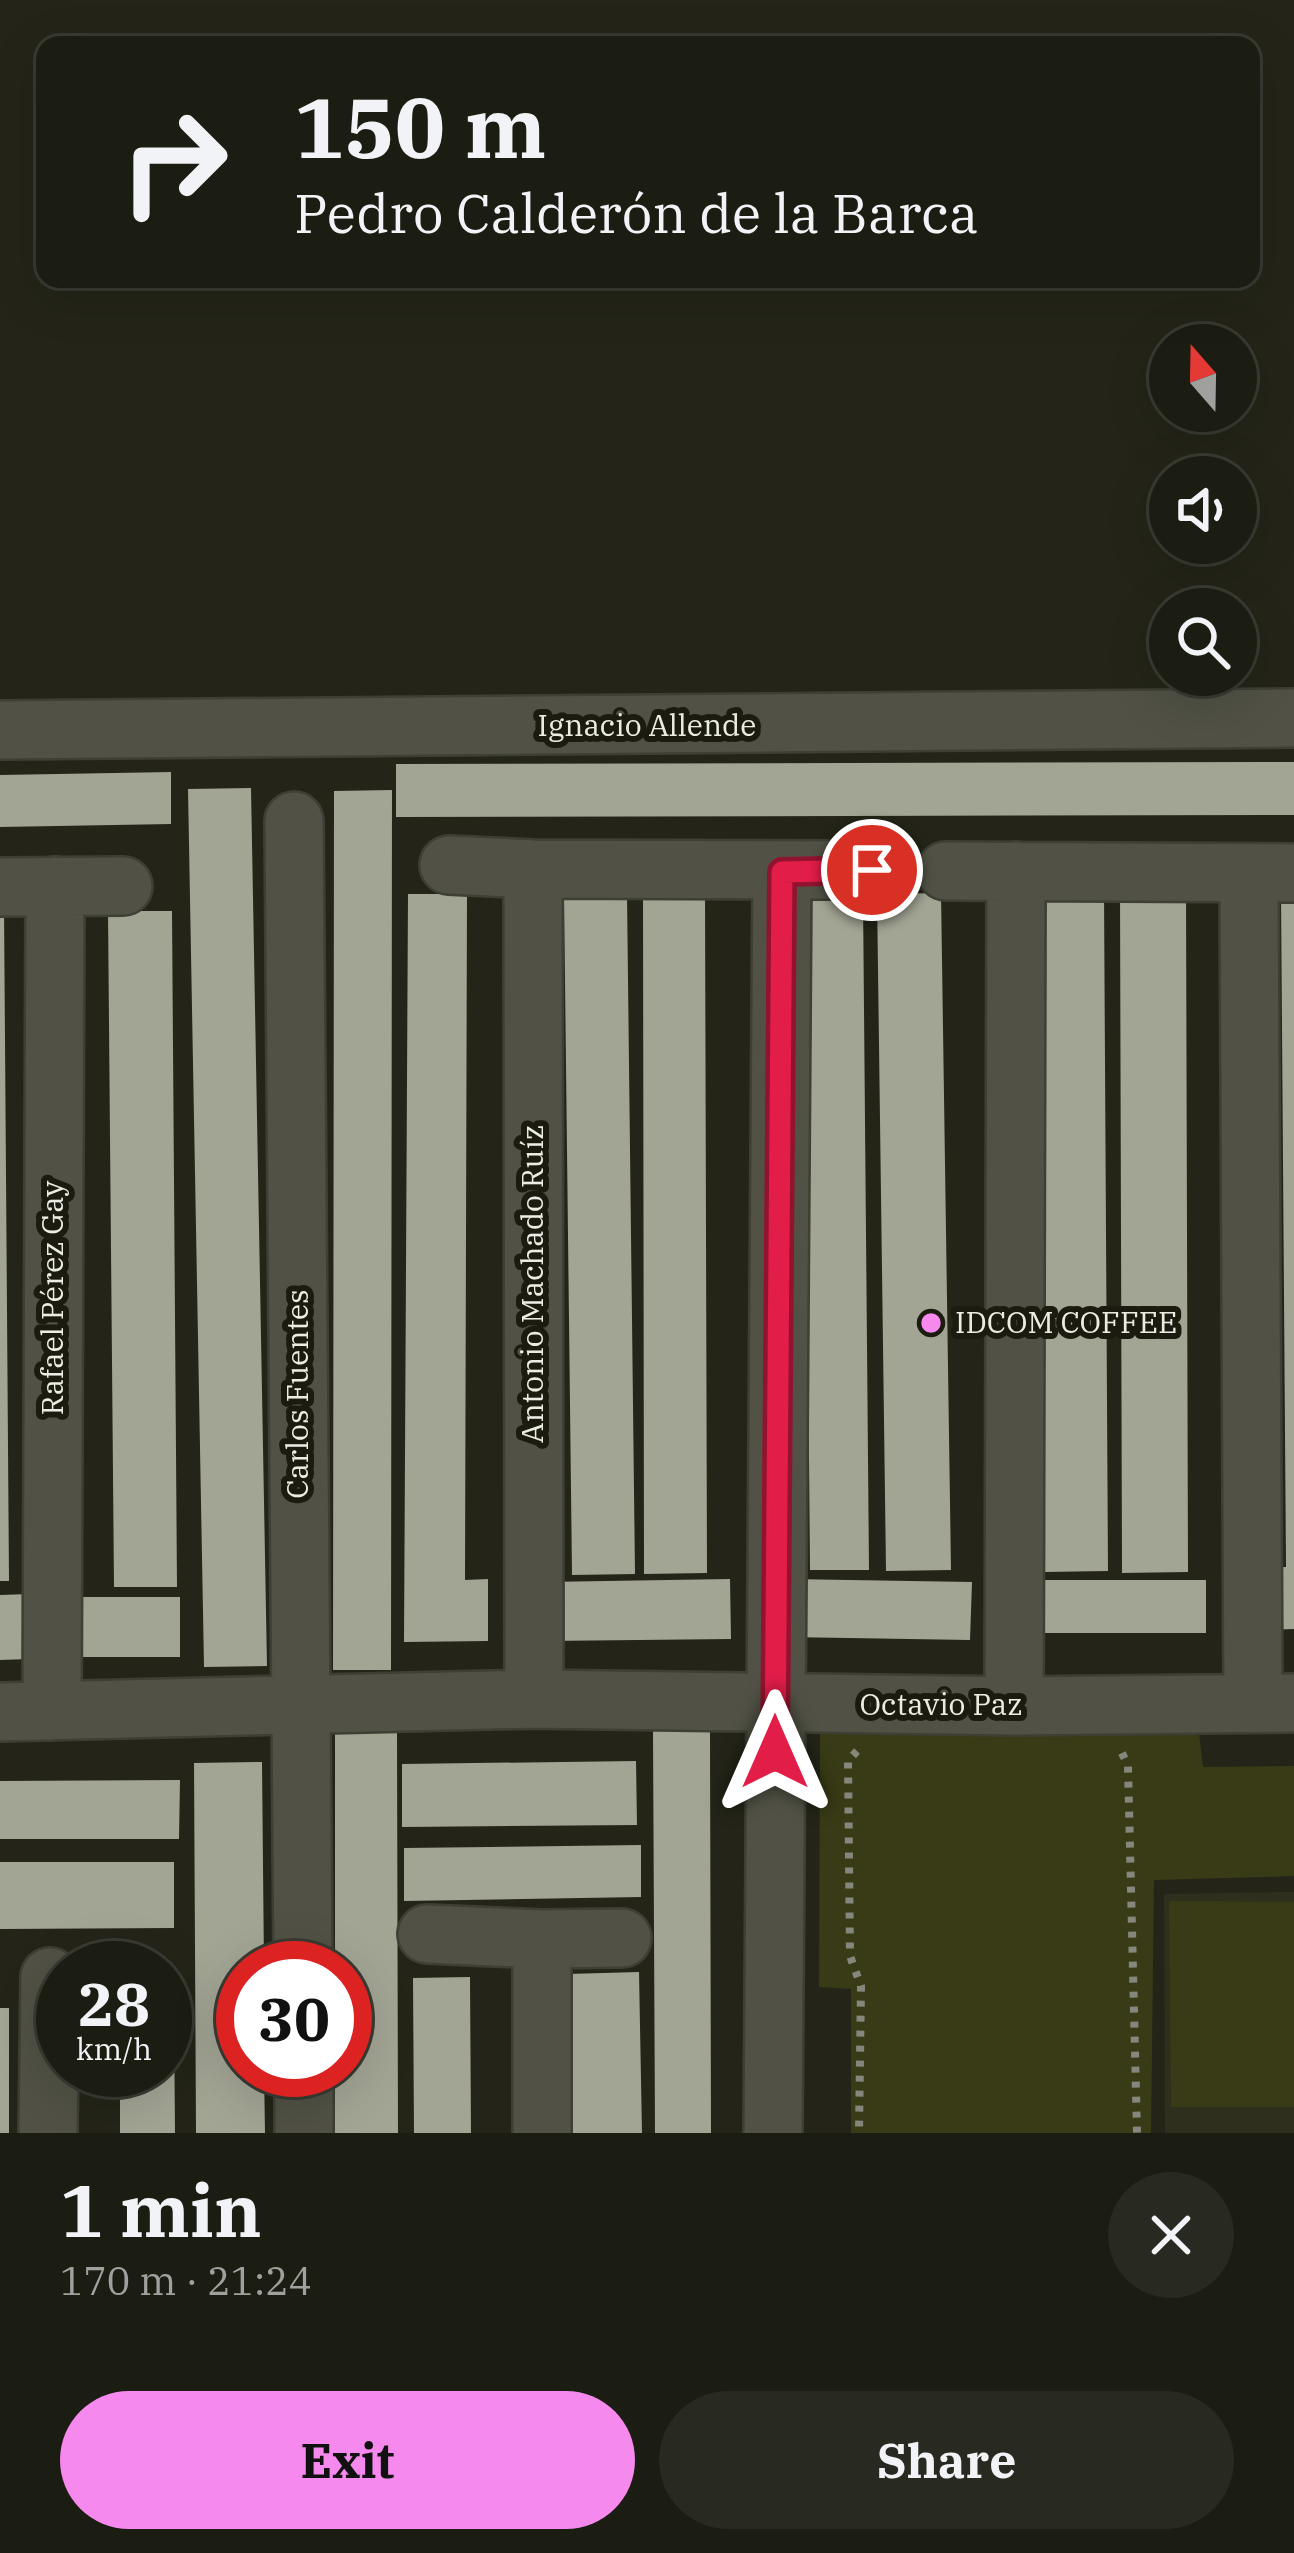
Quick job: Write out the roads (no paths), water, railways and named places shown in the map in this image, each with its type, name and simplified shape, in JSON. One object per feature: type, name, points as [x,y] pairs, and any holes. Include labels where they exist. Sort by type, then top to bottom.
[{"type":"street","name":"Ignacio Allende","points":[[0,730],[1294,718]]},
{"type":"street","name":"Carlos Fuentes","points":[[294,820],[303,1941]]},
{"type":"street","points":[[449,865],[872,870]]},
{"type":"street","name":"Antonio Machado Ruíz","points":[[533,869],[534,1699]]},
{"type":"street","points":[[946,871],[1271,874],[1274,1703]]},
{"type":"street","points":[[773,2133],[782,872]]},
{"type":"street","points":[[1014,1706],[1016,872]]},
{"type":"street","points":[[28,887],[123,886]]},
{"type":"street","name":"Rafael Pérez Gay","points":[[26,1711],[28,887]]},
{"type":"street","name":"Octavio Paz","points":[[26,1711],[534,1699],[1014,1706],[1274,1703]]},
{"type":"street","points":[[427,1934],[622,1938]]},
{"type":"street","points":[[542,1939],[542,2133]]},
{"type":"street","points":[[46,2097],[48,2133]]},
{"type":"street","points":[[304,2097],[304,2133]]},
{"type":"place","name":"IDCOM COFFEE","points":[[931,1323]]}]
